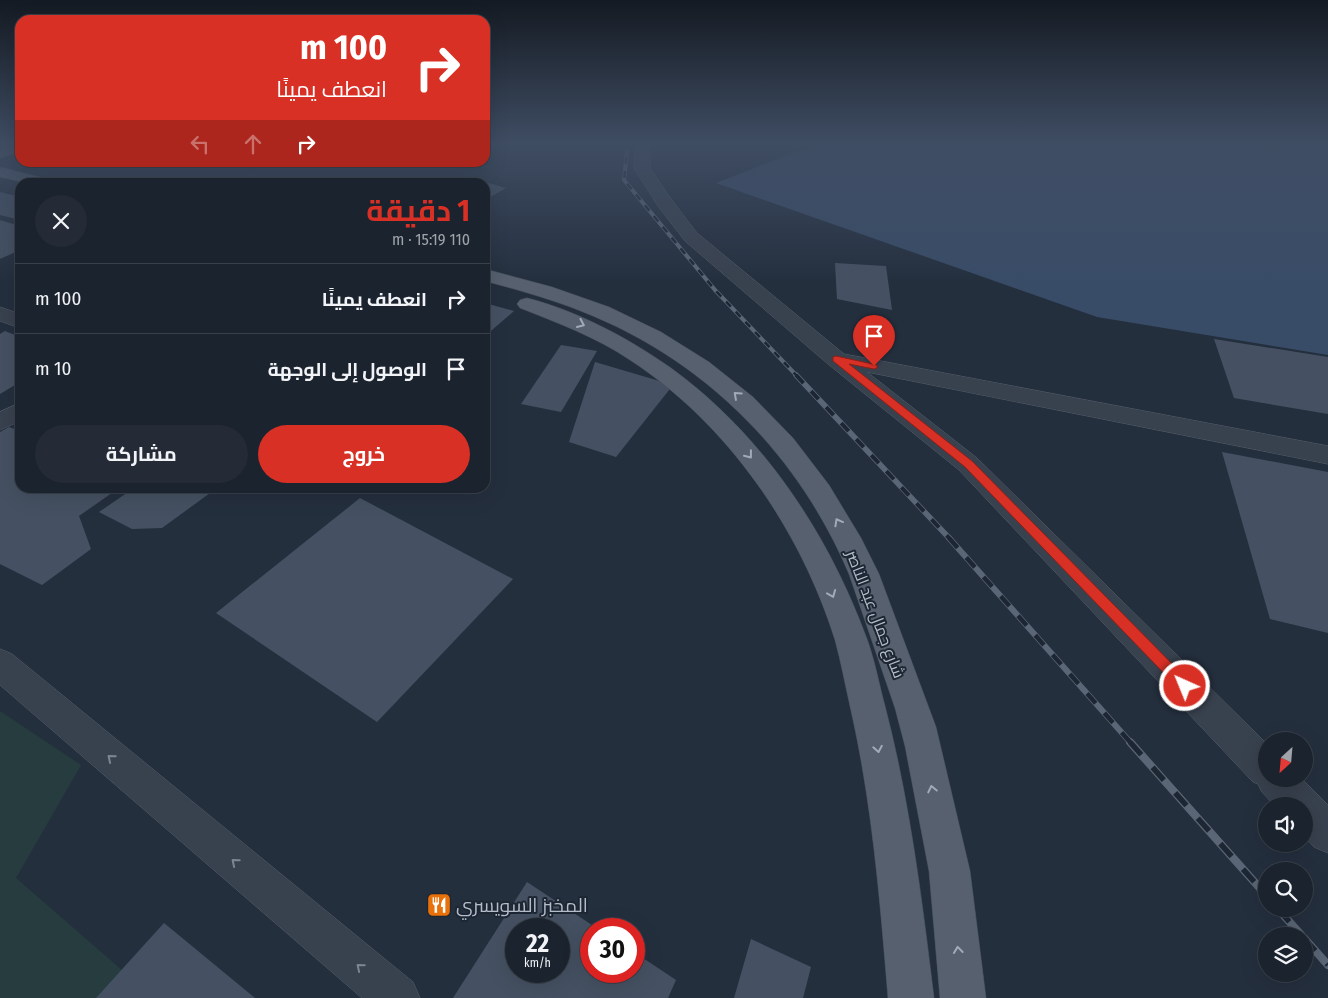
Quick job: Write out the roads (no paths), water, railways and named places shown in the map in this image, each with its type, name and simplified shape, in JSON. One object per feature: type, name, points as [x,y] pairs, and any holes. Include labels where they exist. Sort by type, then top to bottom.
[{"type":"main road","name":"شارع جمال عبد الناصر","points":[[490,276],[573,299],[613,315],[652,334],[689,357],[725,384],[760,416],[793,454],[824,497],[852,547],[877,606],[921,737],[951,880],[963,998]]},
{"type":"main road","name":"شارع جمال عبد الناصر","points":[[490,293],[554,312],[607,336],[651,364],[697,399],[740,443],[781,496],[818,560],[850,638],[875,734],[898,868],[911,998]]},
{"type":"street","points":[[656,190],[690,237],[836,359],[968,464],[1258,761]]},
{"type":"street","points":[[0,313],[15,320]]},
{"type":"street","points":[[836,359],[1328,455]]},
{"type":"street","points":[[0,422],[15,414]]},
{"type":"street","points":[[0,664],[397,998]]},
{"type":"street","points":[[1285,788],[1293,797]]},
{"type":"street","points":[[1313,817],[1328,833]]},
{"type":"water","points":[[735,190],[1328,190],[1328,355],[1097,317]]},
{"type":"railway","points":[[632,190],[715,290],[797,376]]},
{"type":"railway","points":[[796,375],[950,539]]},
{"type":"railway","points":[[949,538],[1131,743]]},
{"type":"railway","points":[[1130,742],[1258,886]]},
{"type":"railway","points":[[1285,917],[1294,927]]},
{"type":"railway","points":[[1313,948],[1328,965]]},
{"type":"place","name":"المخبز السويسري","points":[[439,905]]}]
